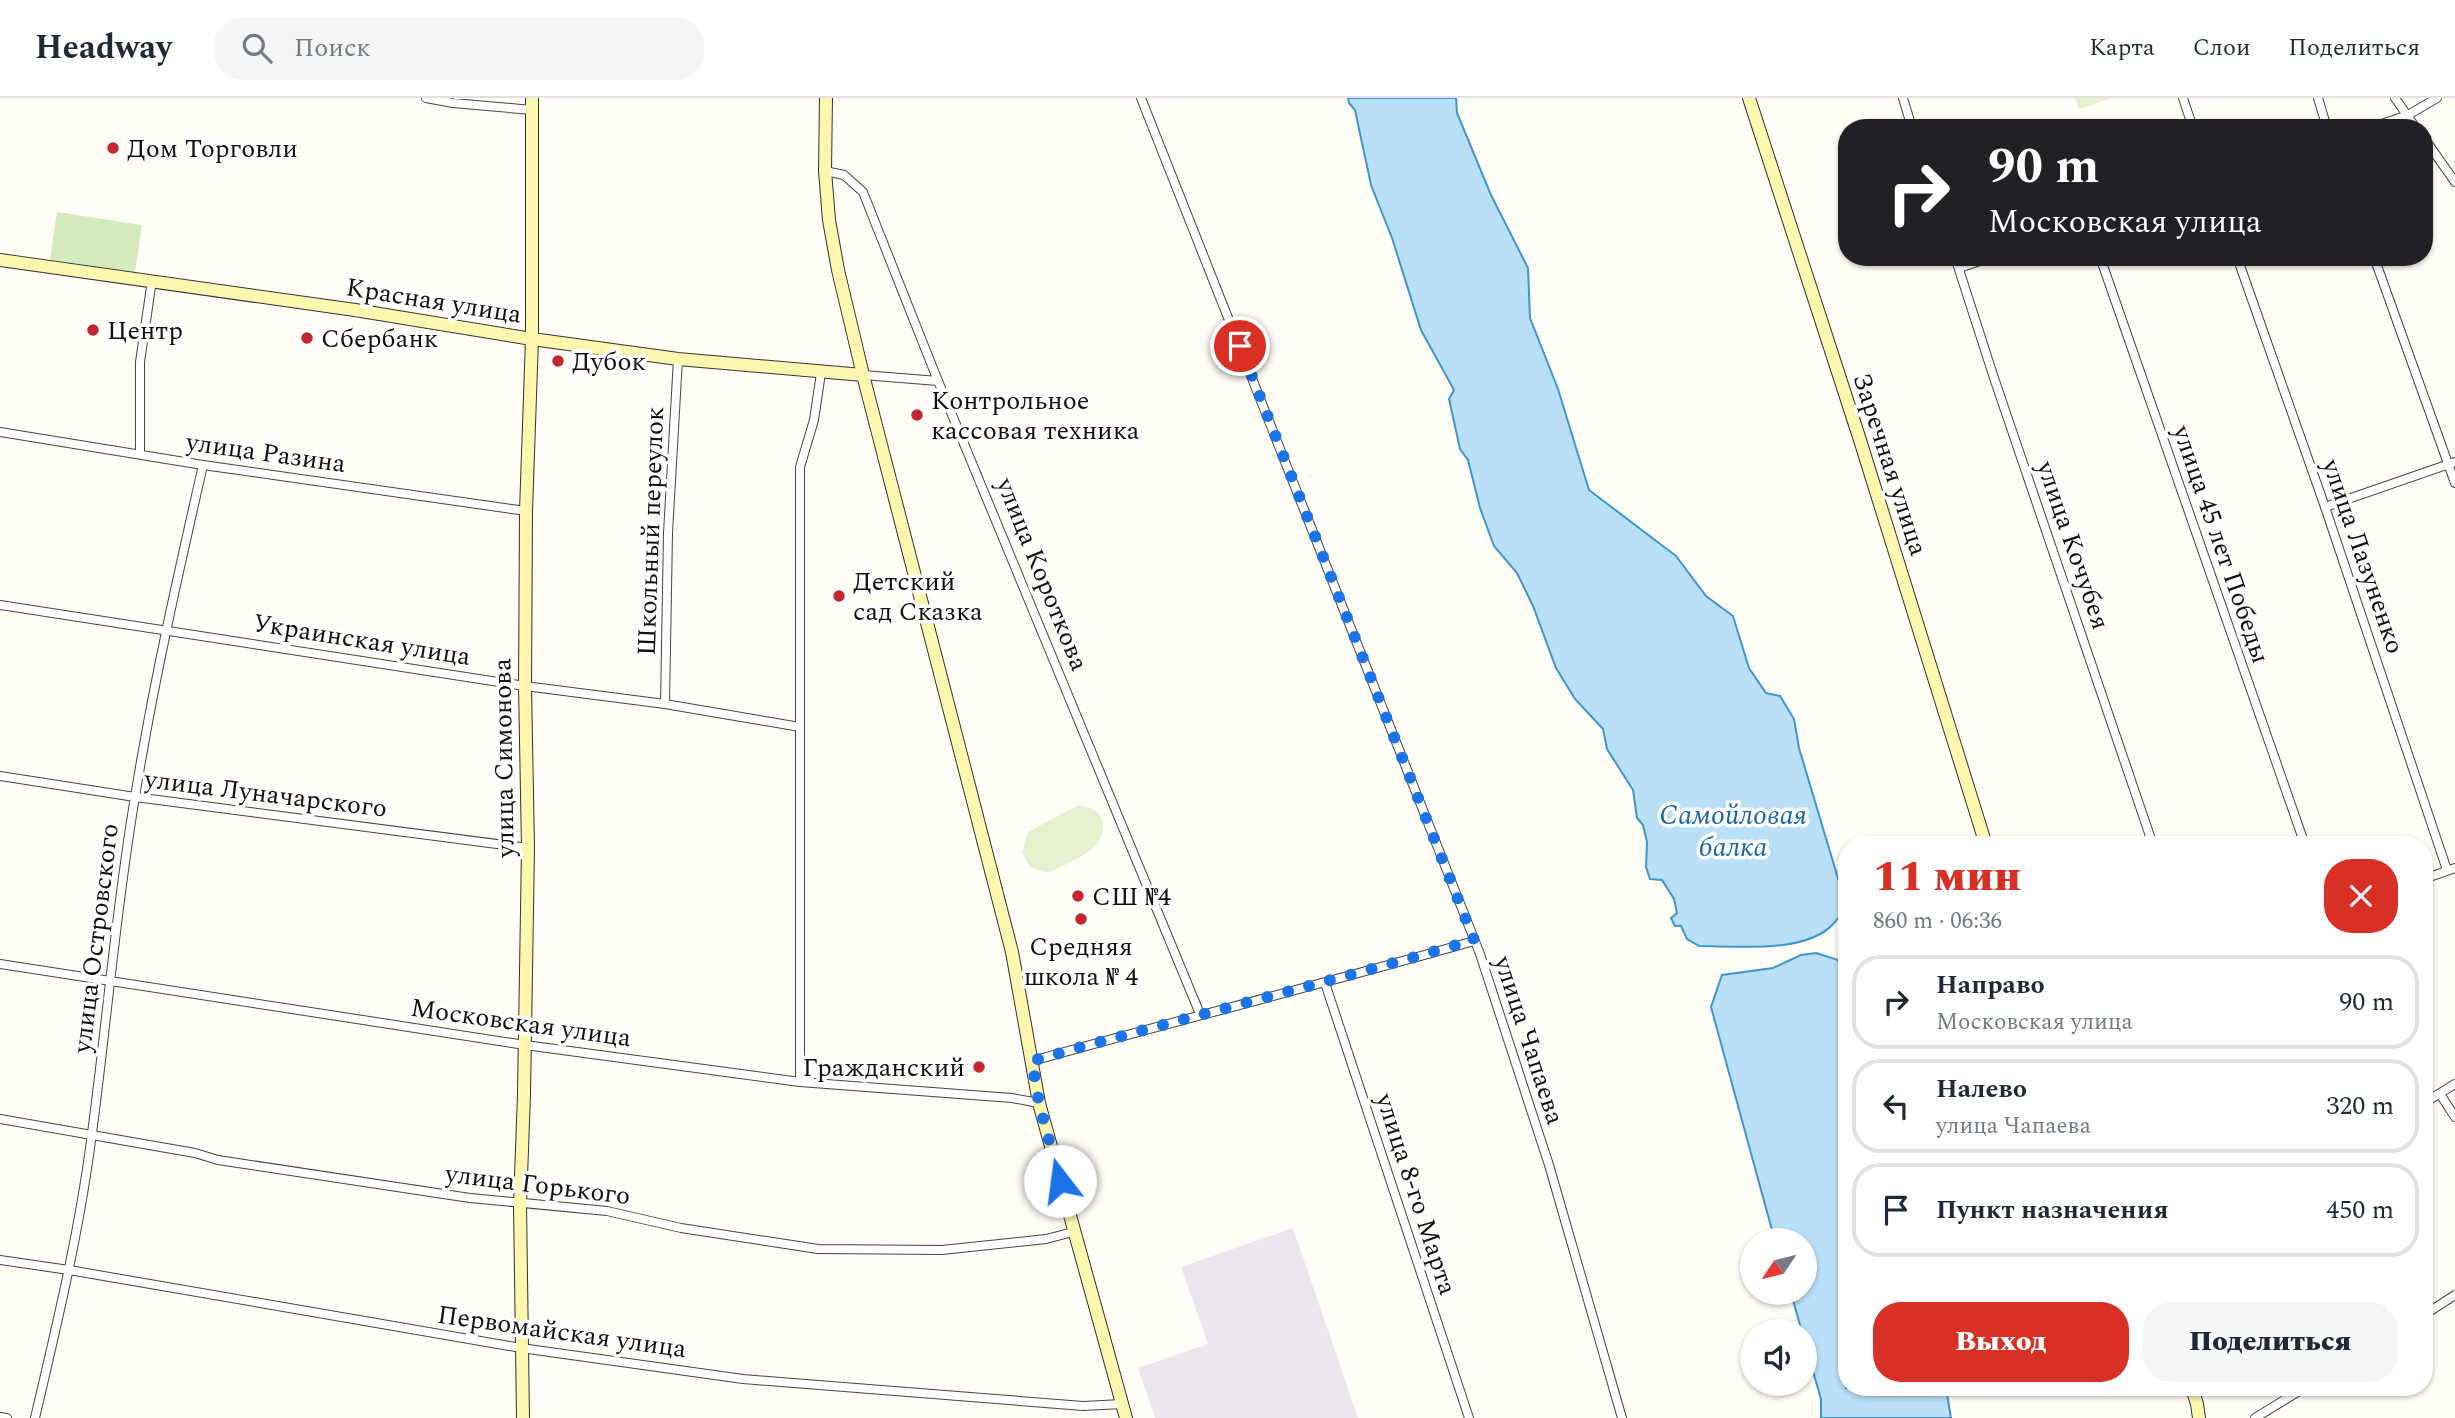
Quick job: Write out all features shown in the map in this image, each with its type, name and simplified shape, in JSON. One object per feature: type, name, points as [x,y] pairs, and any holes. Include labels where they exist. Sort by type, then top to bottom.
[{"type":"street","points":[[425,98],[453,103],[532,104]]},
{"type":"street","points":[[826,98],[825,170],[833,245],[863,375],[1012,952],[1039,1103],[1126,1418]]},
{"type":"street","name":"улица Чапаева","points":[[1141,98],[1474,940],[1549,1165],[1622,1418]]},
{"type":"street","name":"Заречная улица","points":[[1749,98],[1860,440],[1983,836]]},
{"type":"street","points":[[1903,98],[1909,119]]},
{"type":"street","points":[[2183,98],[2190,119]]},
{"type":"street","points":[[2318,98],[2324,119]]},
{"type":"street","points":[[2395,98],[2410,119]]},
{"type":"street","points":[[2396,119],[2437,98]]},
{"type":"street","name":"улица Симонова","points":[[523,1418],[520,1205],[528,848],[525,686],[526,511],[532,339],[532,104]]},
{"type":"street","points":[[2433,151],[2455,182]]},
{"type":"street","name":"улица Короткова","points":[[825,170],[844,175],[863,192],[938,381],[1200,1014]]},
{"type":"street","name":"Красная улица","points":[[0,260],[678,359],[863,375]]},
{"type":"street","points":[[1959,268],[1965,266]]},
{"type":"street","name":"улица 45 лет Победы","points":[[2103,266],[2302,836]]},
{"type":"street","name":"улица Лазуненко","points":[[2240,266],[2451,869]]},
{"type":"street","points":[[2377,266],[2452,463],[2455,483]]},
{"type":"street","name":"улица Кочубея","points":[[1959,268],[2150,836]]},
{"type":"street","points":[[141,454],[140,362],[152,281]]},
{"type":"street","name":"Школьный переулок","points":[[665,704],[668,533],[678,359]]},
{"type":"street","points":[[800,1082],[800,467],[814,420],[821,373]]},
{"type":"street","points":[[863,375],[938,381]]},
{"type":"street","name":"улица Разина","points":[[0,432],[203,465],[526,511]]},
{"type":"street","points":[[2325,507],[2452,463]]},
{"type":"street","name":"улица Островского","points":[[35,1418],[69,1270],[92,1134],[108,981],[135,797],[166,630],[203,465]]},
{"type":"street","name":"Украинская улица","points":[[0,605],[525,686],[665,704],[800,727]]},
{"type":"street","name":"улица Луначарского","points":[[0,776],[135,797],[528,848]]},
{"type":"street","points":[[2433,876],[2451,869]]},
{"type":"street","points":[[1032,1061],[1200,1014],[1325,983],[1474,940]]},
{"type":"street","name":"Московская улица","points":[[0,964],[525,1045],[800,1082],[998,1096],[1039,1103]]},
{"type":"street","name":"улица 8-го Марта","points":[[1325,983],[1469,1418]]},
{"type":"street","points":[[2433,1098],[2455,1084]]},
{"type":"street","points":[[2440,1094],[2455,1117]]},
{"type":"street","name":"улица Горького","points":[[0,1119],[195,1153],[218,1160],[520,1205],[607,1212],[695,1230],[818,1249],[942,1250],[1046,1239],[1073,1232]]},
{"type":"street","name":"Первомайская улица","points":[[0,1260],[521,1348],[743,1378],[1083,1406],[1122,1404]]},
{"type":"street","points":[[2433,1309],[2455,1295]]},
{"type":"street","points":[[2194,1396],[2199,1418]]},
{"type":"street","points":[[2255,1418],[2291,1396]]},
{"type":"street","points":[[0,1417],[7,1418]]},
{"type":"shaded area","points":[[1293,1228],[1358,1418],[1155,1418],[1138,1368],[1208,1344],[1181,1267]]},
{"type":"green space","points":[[2075,98],[2112,98],[2079,109]]},
{"type":"green space","points":[[57,212],[142,225],[135,272],[50,260]]},
{"type":"green space","points":[[1078,805],[1094,810],[1102,819],[1103,832],[1099,841],[1075,860],[1048,873],[1030,867],[1022,852],[1028,832]]},
{"type":"water","name":"Самойловая балка","points":[[1348,98],[1456,98],[1457,113],[1491,195],[1528,268],[1530,318],[1558,389],[1589,490],[1676,556],[1706,596],[1733,616],[1749,668],[1766,693],[1780,696],[1794,719],[1799,748],[1838,878],[1838,918],[1822,933],[1790,944],[1751,947],[1699,946],[1687,939],[1681,926],[1675,926],[1671,918],[1677,913],[1674,899],[1662,880],[1650,879],[1646,867],[1647,842],[1643,825],[1637,818],[1633,790],[1607,749],[1603,729],[1575,699],[1556,668],[1533,606],[1517,573],[1494,546],[1480,508],[1468,460],[1460,449],[1449,399],[1454,390],[1421,330],[1392,238],[1371,185],[1355,110]]},
{"type":"water","points":[[1816,953],[1838,960],[1838,1396],[1947,1396],[1951,1418],[1821,1418],[1821,1399],[1817,1385],[1817,1319],[1798,1319],[1795,1306],[1817,1305],[1817,1228],[1771,1228],[1711,1007],[1722,975],[1773,968],[1801,955]]},
{"type":"place","name":"Дом Торговли","points":[[113,148]]},
{"type":"place","name":"Центр","points":[[93,330]]},
{"type":"place","name":"Сбербанк","points":[[307,338]]},
{"type":"place","name":"Дубок","points":[[558,361]]},
{"type":"place","name":"Контрольное кассовая техника","points":[[917,415]]},
{"type":"place","name":"Детский сад Сказка","points":[[839,596]]},
{"type":"place","name":"СШ №4","points":[[1078,896]]},
{"type":"place","name":"Средняя школа № 4","points":[[1081,919]]},
{"type":"place","name":"Гражданский","points":[[979,1067]]},
{"type":"route","points":[[1060,1181],[1039,1103],[1032,1061],[1200,1014],[1325,983],[1474,940],[1240,346]]}]
